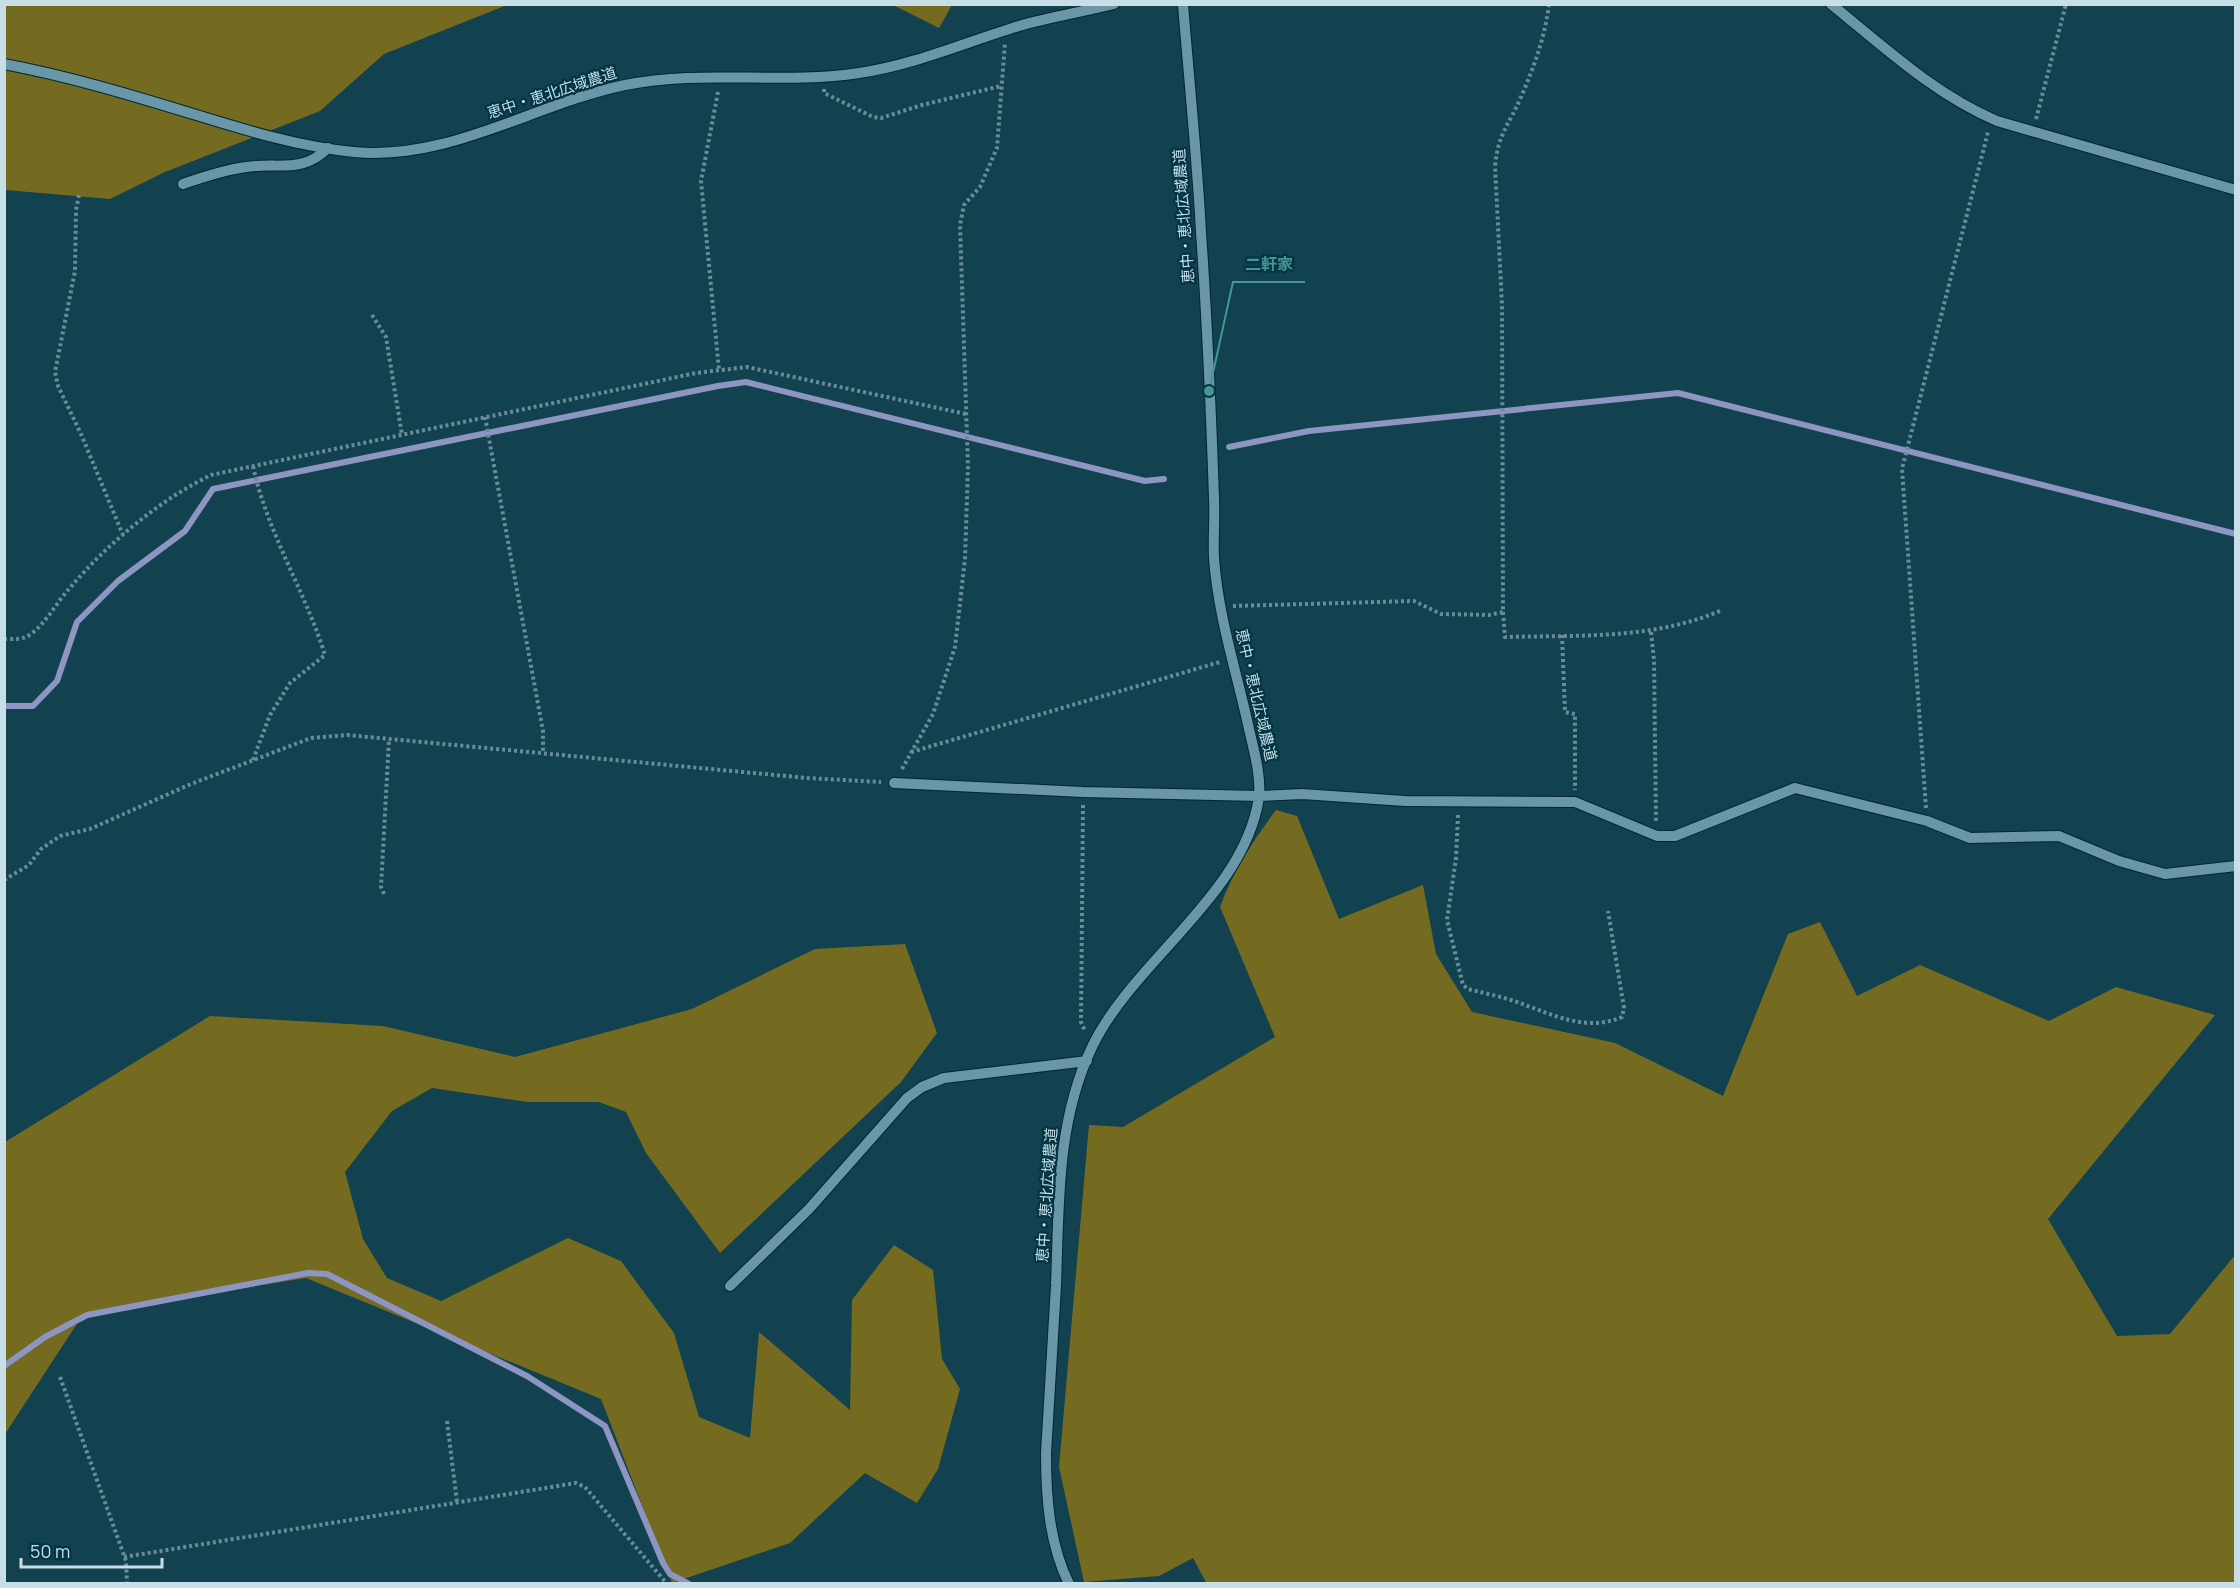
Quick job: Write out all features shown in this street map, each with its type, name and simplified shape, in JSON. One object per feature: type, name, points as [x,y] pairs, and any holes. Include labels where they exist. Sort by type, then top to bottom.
[{"type":"street","name":"恵中・恵北広域農道","points":[[4,64],[45,72],[251,131],[328,148],[357,152],[389,152],[452,142],[601,91],[657,80],[824,75],[880,69],[1006,30],[1114,4]]},
{"type":"street","name":"恵中・恵北広域農道","points":[[1069,1584],[1062,1570],[1052,1532],[1046,1492],[1060,1186],[1066,1124],[1092,1047],[1127,992],[1180,932],[1237,857],[1248,833],[1259,796],[1257,767],[1220,606],[1214,557],[1215,502],[1202,234],[1183,4]]},
{"type":"street","points":[[1831,4],[1935,88],[1971,110],[1992,119],[2235,190]]},
{"type":"street","points":[[183,184],[247,166],[283,167],[316,161],[328,148]]},
{"type":"street","points":[[894,783],[1083,792],[1259,796],[1302,794],[1458,802],[1575,802],[1657,836],[1675,836],[1795,788],[1927,821],[1970,838],[2059,836],[2119,861],[2165,874],[2235,866]]},
{"type":"street","points":[[730,1286],[809,1209],[907,1098],[921,1087],[944,1078],[1086,1061]]},
{"type":"path","points":[[1548,4],[1542,42],[1520,99],[1497,144],[1495,166],[1502,305],[1505,638],[1651,632],[1695,622],[1722,610]]},
{"type":"path","points":[[2033,131],[2066,4]]},
{"type":"path","points":[[4,880],[29,865],[41,849],[60,836],[90,829],[311,738],[347,735],[807,778],[894,783],[933,714],[955,647],[965,559],[968,467],[960,225],[964,205],[980,188],[997,148],[1006,30]]},
{"type":"path","points":[[824,75],[825,93],[873,117],[881,118],[922,105],[1001,86]]},
{"type":"path","points":[[719,370],[701,181],[721,77]]},
{"type":"path","points":[[1927,821],[1902,469],[1992,119]]},
{"type":"path","points":[[79,195],[76,210],[75,271],[55,372],[58,386],[81,434],[123,535]]},
{"type":"path","points":[[372,315],[386,337],[402,435]]},
{"type":"path","points":[[4,639],[28,637],[38,628],[69,588],[123,535],[191,485],[211,475],[485,417],[719,370],[747,367],[966,414]]},
{"type":"path","points":[[485,417],[543,730],[543,753]]},
{"type":"path","points":[[253,466],[259,492],[314,621],[325,655],[290,683],[270,715],[253,760]]},
{"type":"path","points":[[1220,606],[1414,601],[1441,614],[1489,615],[1503,612]]},
{"type":"path","points":[[1651,632],[1654,660],[1657,836]]},
{"type":"path","points":[[1562,635],[1565,712],[1575,714],[1575,802]]},
{"type":"path","points":[[911,752],[1233,658]]},
{"type":"path","points":[[384,894],[381,887],[390,739]]},
{"type":"path","points":[[1083,792],[1081,1022],[1092,1047]]},
{"type":"path","points":[[1458,802],[1456,858],[1447,920],[1463,984],[1468,989],[1513,1001],[1568,1022],[1609,1022],[1622,1017],[1624,1008],[1620,975],[1608,911]]},
{"type":"path","points":[[60,1377],[124,1557],[127,1584]]},
{"type":"path","points":[[447,1421],[458,1502]]},
{"type":"path","points":[[124,1557],[576,1483],[585,1488],[667,1584]]},
{"type":"shaded area","points":[[5,5],[507,5],[384,54],[320,111],[165,172],[110,199],[5,190]]},
{"type":"shaded area","points":[[893,5],[952,5],[939,28]]},
{"type":"shaded area","points":[[1276,810],[1297,816],[1339,919],[1423,885],[1436,954],[1472,1012],[1615,1043],[1723,1096],[1788,934],[1820,922],[1857,996],[1920,965],[2049,1021],[2116,987],[2215,1015],[2048,1219],[2117,1336],[2170,1334],[2235,1255],[2235,1583],[1207,1584],[1193,1558],[1159,1576],[1084,1582],[1059,1467],[1089,1125],[1123,1127],[1275,1037],[1220,907],[1244,857]]},
{"type":"shaded area","points":[[905,944],[937,1033],[901,1082],[720,1253],[646,1153],[626,1112],[599,1102],[528,1102],[432,1088],[392,1111],[345,1172],[363,1239],[387,1278],[441,1301],[568,1238],[621,1261],[674,1333],[699,1417],[750,1438],[759,1332],[850,1410],[852,1300],[894,1245],[933,1270],[942,1359],[960,1389],[938,1469],[917,1503],[865,1473],[790,1543],[672,1583],[601,1399],[306,1278],[84,1313],[5,1434],[5,1142],[210,1016],[383,1026],[515,1057],[692,1009],[815,949]]},
{"type":"waterway","points":[[4,706],[33,706],[57,681],[77,622],[118,581],[185,531],[213,489],[718,386],[746,382],[1145,481],[1164,479]]},
{"type":"waterway","points":[[1229,447],[1309,431],[1678,393],[2236,534]]},
{"type":"waterway","points":[[4,1366],[45,1337],[87,1315],[308,1273],[327,1274],[527,1376],[605,1426],[663,1563],[670,1574],[689,1584]]},
{"type":"place","name":"二軒家","points":[[1209,391]]}]
